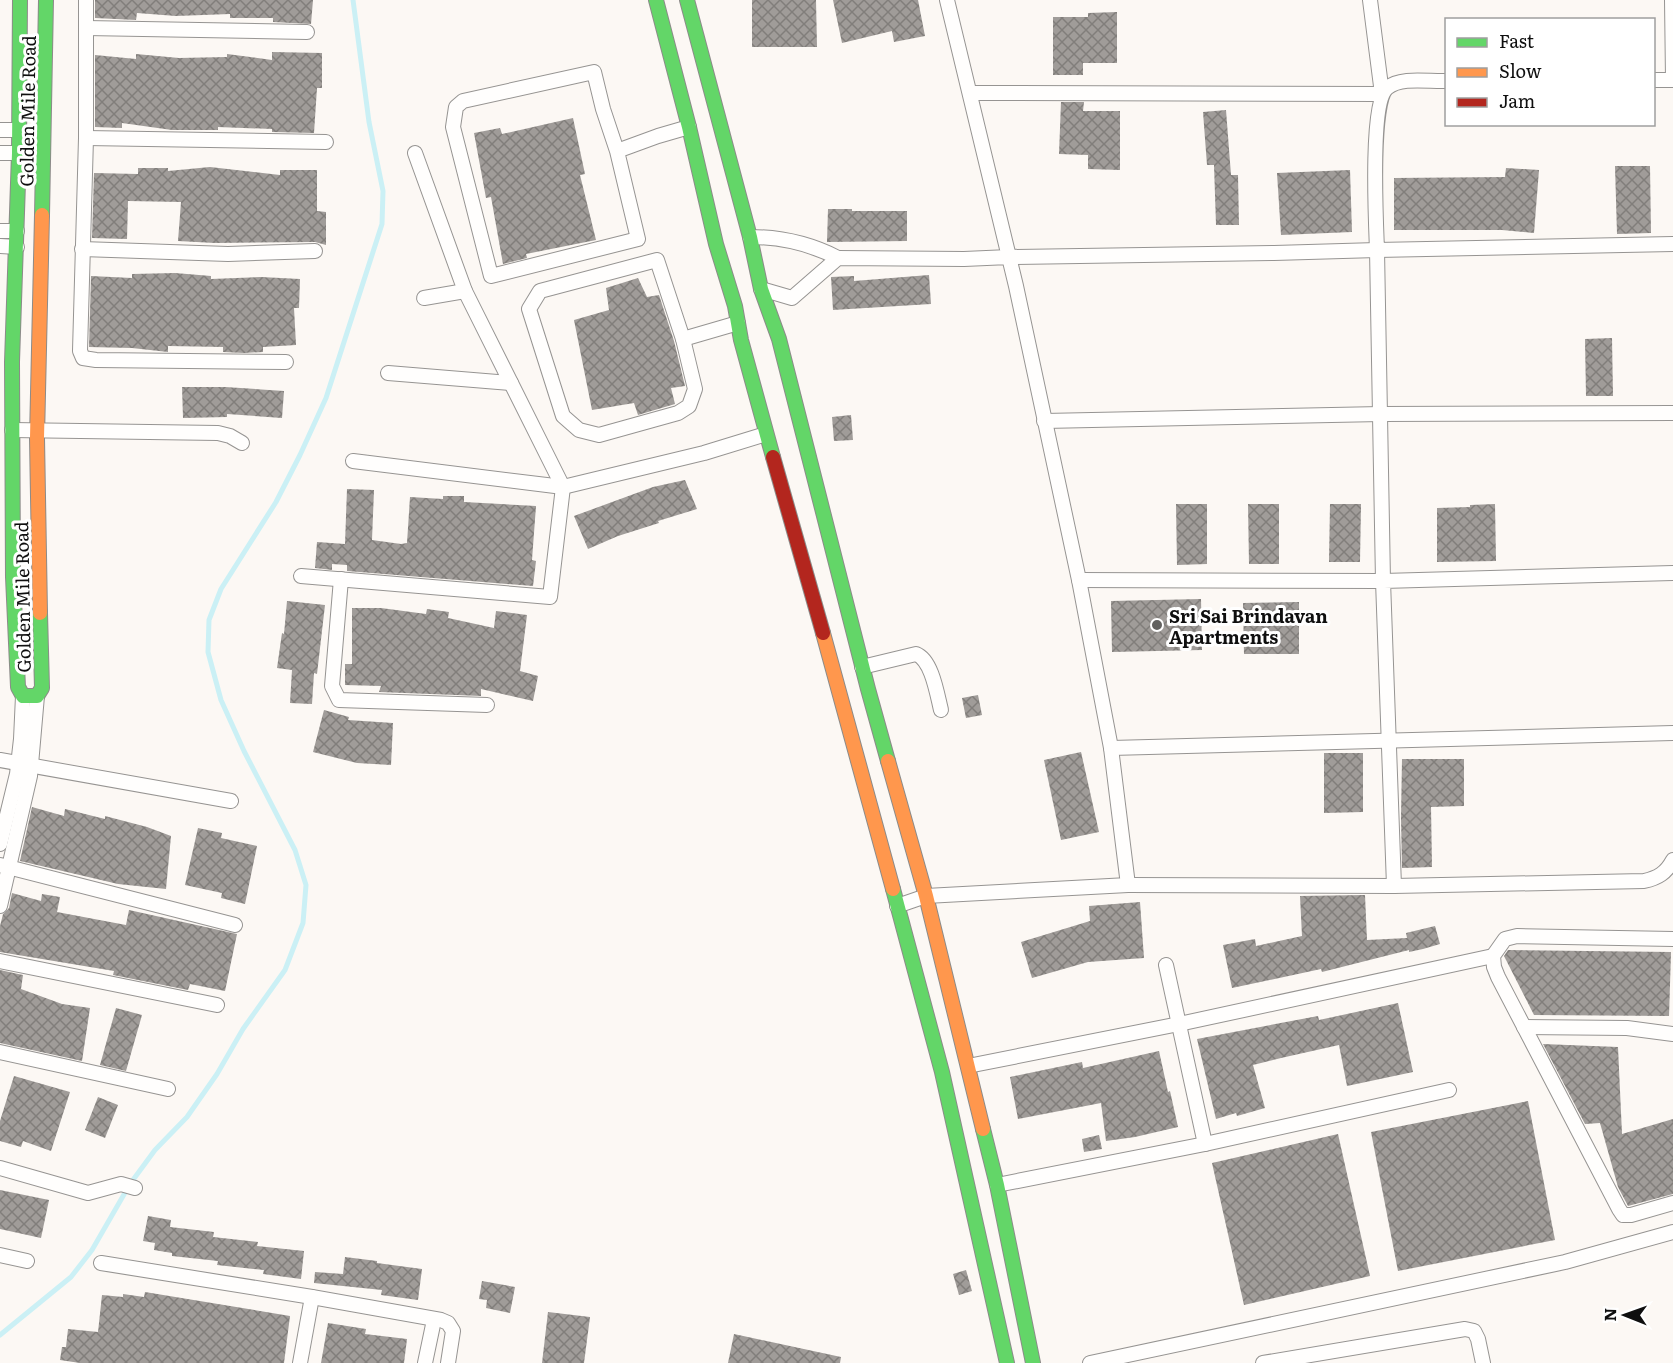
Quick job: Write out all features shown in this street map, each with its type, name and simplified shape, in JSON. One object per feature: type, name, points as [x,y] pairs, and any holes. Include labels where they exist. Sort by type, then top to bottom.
[{"type":"main road","name":"Golden Mile Road","points":[[20,0],[20,130],[12,362],[13,577],[18,687],[30,696],[42,688],[38,357],[43,246],[46,0]]},
{"type":"main road","points":[[656,0],[766,434],[841,643],[862,666],[926,896],[997,1185],[1034,1363]]},
{"type":"main road","points":[[687,0],[750,237],[761,289],[779,339],[897,906],[942,1072],[1007,1363]]},
{"type":"main road","points":[[17,241],[43,246]]},
{"type":"main road","points":[[13,577],[39,576]]},
{"type":"street","points":[[86,0],[86,138],[80,351],[83,357],[96,360],[286,362]]},
{"type":"street","points":[[947,0],[1009,257],[1079,580],[1111,748],[1128,885]]},
{"type":"street","points":[[1370,0],[1382,94],[1377,118],[1375,192],[1383,581],[1394,886]]},
{"type":"street","points":[[1655,80],[1673,80],[1672,0]]},
{"type":"street","points":[[86,28],[307,32]]},
{"type":"street","points":[[594,72],[603,110],[617,151],[638,239],[491,276],[453,127],[456,107],[463,101],[594,72]]},
{"type":"street","points":[[969,93],[1382,94],[1388,87],[1401,82],[1445,81]]},
{"type":"street","points":[[617,151],[658,135],[689,127]]},
{"type":"street","points":[[0,130],[20,130]]},
{"type":"street","points":[[86,138],[326,142]]},
{"type":"street","points":[[0,153],[19,153]]},
{"type":"street","points":[[301,576],[550,597],[562,487],[465,291],[415,153]]},
{"type":"street","points":[[0,231],[17,241]]},
{"type":"street","points":[[750,237],[790,240],[815,247],[838,258],[964,259],[1673,244]]},
{"type":"street","points":[[0,246],[17,241]]},
{"type":"street","points":[[82,249],[228,254],[315,251]]},
{"type":"street","points":[[761,289],[792,298],[838,258]]},
{"type":"street","points":[[657,260],[683,339],[695,389],[689,405],[678,413],[598,435],[579,430],[563,416],[530,309],[540,291],[657,260]]},
{"type":"street","points":[[424,298],[465,291]]},
{"type":"street","points":[[683,339],[738,323]]},
{"type":"street","points":[[388,373],[511,383]]},
{"type":"street","points":[[1044,421],[1381,414],[1673,413]]},
{"type":"street","points":[[12,430],[218,433],[230,436],[242,443]]},
{"type":"street","points":[[353,461],[562,487],[704,453],[766,434]]},
{"type":"street","points":[[1079,580],[1383,581],[1673,573]]},
{"type":"street","points":[[341,579],[332,686],[339,700],[488,705]]},
{"type":"street","points":[[862,666],[916,654],[922,657],[928,664],[941,710]]},
{"type":"street","points":[[0,906],[5,866],[25,765],[30,696]]},
{"type":"street","points":[[1111,748],[1673,733]]},
{"type":"street","points":[[0,760],[231,801]]},
{"type":"street","points":[[0,844],[25,765]]},
{"type":"street","points":[[897,906],[926,896],[1128,885],[1394,886],[1644,881],[1659,878],[1673,860]]},
{"type":"street","points":[[5,866],[235,925]]},
{"type":"street","points":[[1673,939],[1517,936],[1505,939],[1493,956],[1498,977],[1623,1215],[1673,1203]]},
{"type":"street","points":[[968,1066],[1179,1024],[1493,956]]},
{"type":"street","points":[[0,961],[217,1005]]},
{"type":"street","points":[[1166,964],[1205,1144]]},
{"type":"street","points":[[1524,1028],[1627,1028],[1673,1034]]},
{"type":"street","points":[[0,1052],[168,1089]]},
{"type":"street","points":[[997,1185],[1205,1144],[1449,1090]]},
{"type":"street","points":[[0,1168],[88,1193],[114,1185],[130,1186]]},
{"type":"street","points":[[1090,1363],[1565,1262],[1673,1232]]},
{"type":"street","points":[[0,1255],[27,1261]]},
{"type":"street","points":[[101,1263],[312,1297],[448,1323],[453,1331],[448,1363]]},
{"type":"street","points":[[300,1363],[312,1297]]},
{"type":"street","points":[[425,1363],[434,1320]]},
{"type":"street","points":[[1263,1363],[1325,1358],[1465,1329],[1474,1331],[1483,1363]]},
{"type":"building","points":[[95,0],[313,0],[311,24],[273,22],[273,18],[230,18],[230,14],[176,16],[137,13],[136,20],[95,18]]},
{"type":"building","points":[[752,0],[816,0],[817,47],[752,47]]},
{"type":"building","points":[[833,0],[918,0],[925,36],[894,42],[892,31],[842,43]]},
{"type":"building","points":[[1117,12],[1117,63],[1083,63],[1083,75],[1053,75],[1053,17],[1088,17],[1088,13]]},
{"type":"building","points":[[272,52],[322,53],[322,88],[317,88],[314,133],[218,127],[218,130],[172,130],[122,123],[122,128],[95,127],[95,55],[136,59],[136,54],[179,58],[227,57],[227,54],[272,60]]},
{"type":"building","points":[[1061,102],[1084,102],[1083,111],[1120,111],[1120,170],[1088,169],[1088,155],[1059,154]]},
{"type":"building","points":[[1226,110],[1231,175],[1238,175],[1239,225],[1216,225],[1214,165],[1207,165],[1203,112]]},
{"type":"building","points":[[573,118],[585,174],[580,175],[596,240],[526,254],[527,258],[503,264],[491,197],[486,198],[474,133],[500,128],[502,134]]},
{"type":"building","points":[[1615,166],[1650,166],[1651,233],[1617,234]]},
{"type":"building","points":[[210,167],[280,175],[280,170],[317,170],[317,211],[326,212],[326,245],[315,242],[178,241],[181,202],[128,201],[127,239],[92,238],[94,173],[138,174],[138,168],[168,168],[168,171]]},
{"type":"building","points":[[1506,168],[1539,170],[1534,233],[1502,230],[1394,230],[1394,178],[1505,177]]},
{"type":"building","points":[[1350,170],[1352,232],[1281,235],[1277,173]]},
{"type":"building","points":[[828,209],[907,211],[907,241],[827,242]]},
{"type":"building","points":[[175,273],[211,276],[211,279],[261,277],[300,279],[299,308],[294,308],[296,345],[263,347],[263,352],[244,353],[223,352],[223,347],[168,346],[168,352],[89,347],[91,276],[132,278],[132,274]]},
{"type":"building","points":[[929,275],[931,304],[833,310],[831,277],[854,276],[854,281]]},
{"type":"building","points":[[638,278],[647,297],[659,295],[685,386],[671,388],[675,404],[638,415],[634,403],[592,410],[574,320],[609,310],[606,288]]},
{"type":"building","points":[[1612,338],[1613,396],[1586,396],[1585,339]]},
{"type":"building","points":[[182,387],[284,391],[282,418],[227,414],[227,417],[183,418]]},
{"type":"building","points":[[851,415],[853,440],[834,441],[832,417]]},
{"type":"building","points":[[685,480],[697,509],[658,521],[659,523],[618,536],[588,549],[574,516],[653,487]]},
{"type":"building","points":[[347,489],[374,490],[372,540],[401,544],[407,543],[410,497],[443,499],[443,496],[464,496],[464,502],[536,506],[532,560],[536,561],[533,586],[347,571],[347,565],[332,564],[332,570],[315,568],[317,542],[345,544]]},
{"type":"building","points":[[1176,504],[1207,504],[1207,564],[1177,565]]},
{"type":"building","points":[[1248,504],[1279,504],[1279,564],[1249,564]]},
{"type":"building","points":[[1330,504],[1361,504],[1360,562],[1329,562]]},
{"type":"building","points":[[1495,504],[1496,561],[1437,562],[1437,508]]},
{"type":"building","name":"Sri Sai Brindavan Apartments","points":[[1201,599],[1202,650],[1112,652],[1111,601]]},
{"type":"building","points":[[287,601],[325,605],[317,674],[314,673],[312,704],[290,703],[292,670],[277,668],[282,633],[284,634]]},
{"type":"building","points":[[1299,602],[1299,654],[1244,654],[1243,603]]},
{"type":"building","points":[[352,608],[381,608],[426,614],[427,609],[449,612],[448,618],[494,628],[496,611],[527,615],[520,671],[538,676],[533,701],[481,689],[481,696],[379,692],[381,686],[345,685],[345,664],[352,664]]},
{"type":"building","points":[[978,695],[982,715],[966,718],[962,698]]},
{"type":"building","points":[[324,710],[349,717],[348,720],[393,723],[391,765],[357,763],[313,752]]},
{"type":"building","points":[[1081,752],[1099,832],[1061,840],[1044,760]]},
{"type":"building","points":[[1324,753],[1363,753],[1363,812],[1324,813]]},
{"type":"building","points":[[1402,759],[1464,759],[1464,806],[1431,807],[1432,867],[1402,868]]},
{"type":"building","points":[[32,807],[64,816],[65,809],[105,819],[105,816],[171,836],[166,889],[118,884],[20,861]]},
{"type":"building","points":[[198,828],[222,833],[221,838],[257,846],[245,904],[221,898],[222,893],[185,885]]},
{"type":"building","points":[[12,893],[41,901],[42,894],[60,897],[57,912],[126,925],[129,910],[237,934],[225,991],[190,984],[188,990],[113,975],[114,971],[0,952],[0,926],[3,914],[9,908]]},
{"type":"building","points":[[1365,895],[1367,940],[1407,938],[1406,933],[1435,926],[1440,944],[1322,972],[1321,969],[1232,988],[1223,945],[1255,939],[1256,946],[1302,936],[1300,896]]},
{"type":"building","points":[[1140,902],[1144,958],[1088,962],[1032,978],[1021,942],[1090,921],[1089,906]]},
{"type":"building","points":[[1508,950],[1671,952],[1669,1016],[1534,1015],[1504,956]]},
{"type":"building","points":[[0,970],[23,975],[21,989],[62,1004],[90,1008],[82,1061],[0,1043]]},
{"type":"building","points":[[1398,1003],[1413,1072],[1347,1086],[1339,1045],[1281,1058],[1253,1065],[1265,1108],[1216,1119],[1197,1039],[1318,1016],[1319,1020]]},
{"type":"building","points":[[116,1008],[142,1015],[126,1071],[100,1065]]},
{"type":"building","points":[[1543,1044],[1618,1047],[1622,1134],[1673,1119],[1673,1194],[1628,1206],[1618,1187],[1600,1123],[1585,1124]]},
{"type":"building","points":[[1159,1051],[1178,1127],[1106,1141],[1101,1103],[1018,1119],[1010,1077],[1082,1062],[1083,1068]]},
{"type":"building","points":[[14,1076],[70,1092],[51,1151],[23,1141],[21,1147],[0,1141],[0,1121]]},
{"type":"building","points":[[98,1097],[118,1105],[105,1138],[85,1130]]},
{"type":"building","points":[[1528,1101],[1555,1240],[1398,1271],[1371,1132]]},
{"type":"building","points":[[1338,1134],[1370,1276],[1244,1305],[1212,1163]]},
{"type":"building","points":[[1099,1135],[1102,1149],[1084,1152],[1082,1139]]},
{"type":"building","points":[[0,1190],[49,1200],[41,1238],[0,1229]]},
{"type":"building","points":[[148,1216],[171,1220],[170,1227],[214,1232],[213,1237],[258,1242],[257,1246],[304,1251],[301,1279],[263,1274],[264,1270],[217,1265],[218,1261],[172,1256],[172,1253],[154,1250],[155,1243],[143,1241]]},
{"type":"building","points":[[345,1257],[422,1269],[418,1300],[381,1295],[382,1290],[314,1283],[315,1272],[343,1274]]},
{"type":"building","points":[[966,1270],[972,1291],[959,1295],[953,1274]]},
{"type":"building","points":[[482,1281],[515,1287],[510,1313],[486,1308],[487,1300],[479,1299]]},
{"type":"building","points":[[145,1292],[290,1316],[284,1363],[80,1363],[60,1360],[62,1347],[66,1347],[68,1329],[98,1332],[102,1295],[123,1297],[123,1294],[144,1297]]},
{"type":"building","points":[[548,1312],[590,1317],[584,1363],[542,1363]]},
{"type":"building","points":[[328,1323],[366,1329],[365,1334],[407,1339],[404,1363],[321,1363]]},
{"type":"building","points":[[734,1334],[841,1357],[840,1363],[728,1363]]},
{"type":"waterway","points":[[0,1335],[71,1277],[92,1250],[130,1184],[155,1150],[187,1117],[217,1074],[243,1029],[285,970],[303,923],[306,885],[295,850],[244,751],[221,700],[208,652],[209,620],[221,589],[276,502],[326,398],[382,224],[383,191],[369,122],[353,0]]},
{"type":"traffic: fast","points":[[20,0],[19,153],[12,362],[13,577],[18,687],[23,696],[37,696],[42,688],[40,613]]},
{"type":"traffic: fast","points":[[42,215],[46,0]]},
{"type":"traffic: fast","points":[[656,0],[716,244],[735,306],[741,340],[773,457]]},
{"type":"traffic: fast","points":[[687,0],[750,237],[761,289],[779,339],[888,761]]},
{"type":"traffic: fast","points":[[893,889],[942,1072],[1007,1363]]},
{"type":"traffic: fast","points":[[983,1129],[997,1185],[1033,1363]]},
{"type":"traffic: slow","points":[[40,613],[37,438],[42,215]]},
{"type":"traffic: slow","points":[[823,633],[893,889]]},
{"type":"traffic: slow","points":[[888,761],[926,896],[983,1129]]},
{"type":"traffic: jam","points":[[773,457],[823,633]]},
{"type":"place","name":"Sri Sai Brindavan Apartments","points":[[1157,625]]}]
